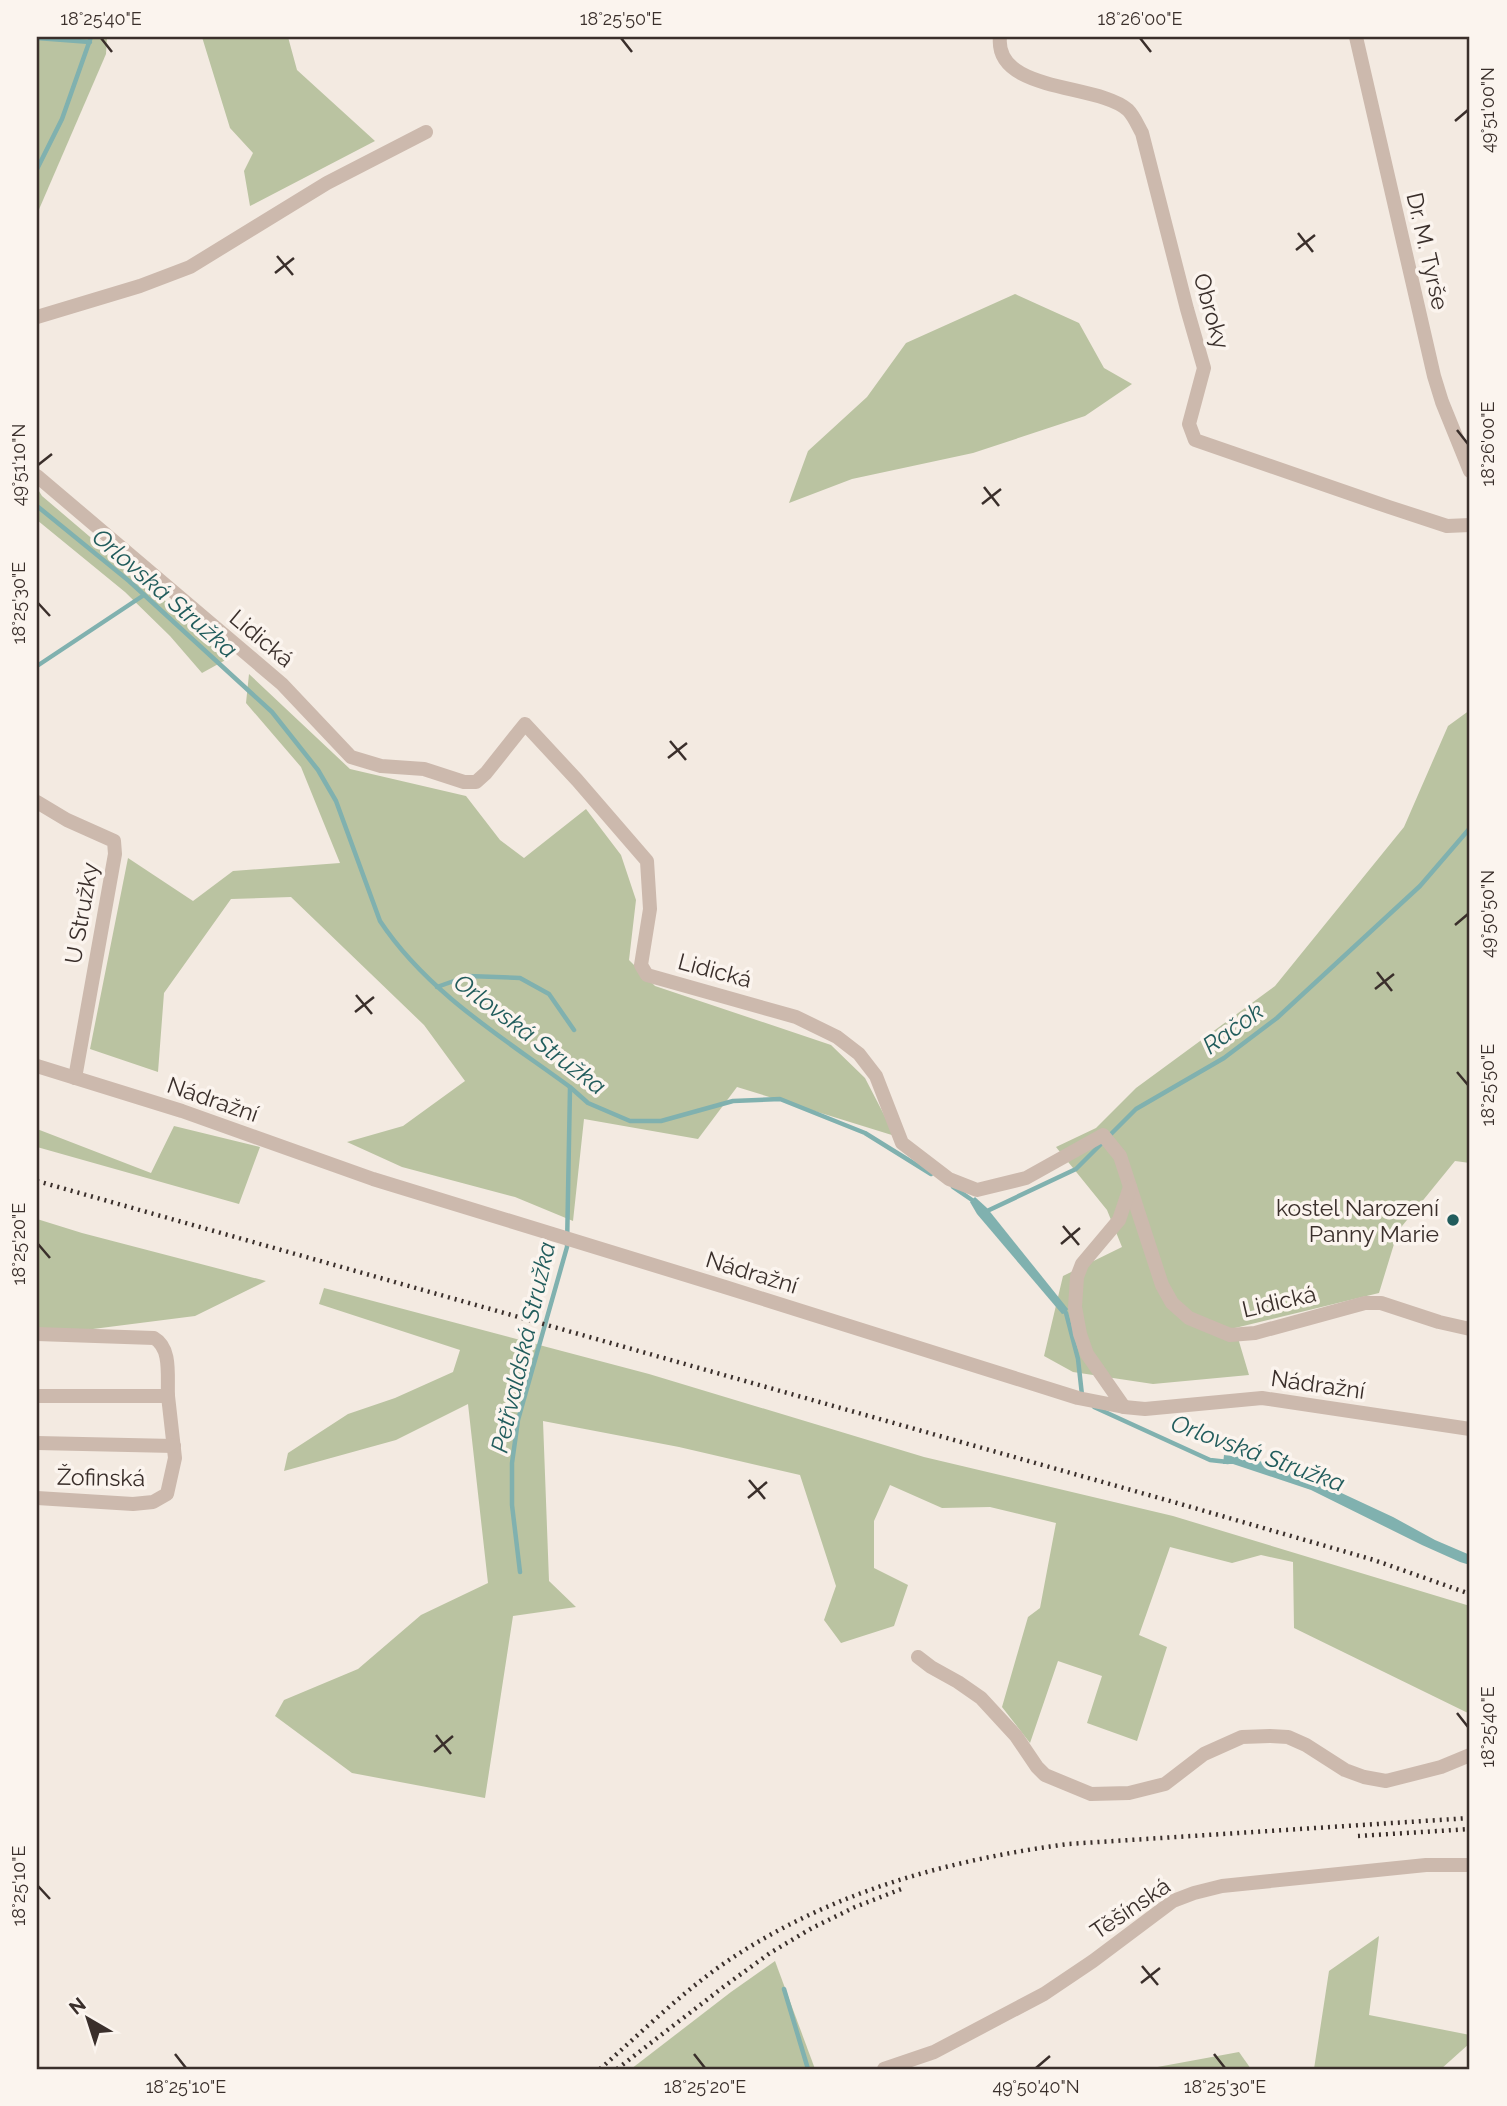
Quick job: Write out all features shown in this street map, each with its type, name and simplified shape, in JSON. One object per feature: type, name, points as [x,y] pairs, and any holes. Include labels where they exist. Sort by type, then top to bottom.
[{"type":"street","name":"Obroky","points":[[1000,37],[999,43],[1006,62],[1028,78],[1110,100],[1128,111],[1142,133],[1204,368],[1189,424],[1195,440],[1447,526],[1470,526]]},
{"type":"street","name":"Dr. M. Tyrše","points":[[1356,37],[1434,376],[1470,471]]},
{"type":"street","points":[[37,317],[140,286],[190,267],[327,183],[426,132]]},
{"type":"street","name":"Lidická","points":[[37,476],[282,684],[351,757],[381,766],[424,769],[464,782],[476,782],[525,724],[647,860],[650,909],[641,965],[647,975],[796,1017],[837,1037],[859,1054],[876,1076],[902,1143],[949,1180],[977,1190],[1026,1178],[1103,1135],[1121,1156],[1162,1284],[1172,1303],[1189,1318],[1230,1335],[1255,1333],[1365,1303],[1381,1303],[1470,1329]]},
{"type":"street","name":"U Stružky","points":[[37,802],[67,820],[114,841],[115,854],[75,1078]]},
{"type":"street","name":"Nádražní","points":[[37,1066],[183,1111],[424,1195],[1078,1398],[1124,1408],[1145,1409],[1262,1398],[1470,1429]]},
{"type":"street","points":[[1124,1408],[1087,1354],[1075,1307],[1077,1277],[1082,1264],[1119,1220],[1130,1187]]},
{"type":"street","name":"Žofinská","points":[[37,1334],[154,1338],[161,1342],[166,1349],[174,1452],[167,1494],[153,1502],[134,1504],[37,1498]]},
{"type":"street","points":[[37,1396],[168,1396]]},
{"type":"street","points":[[37,1443],[174,1452]]},
{"type":"street","points":[[918,1657],[981,1698],[1016,1736],[1045,1775],[1091,1794],[1129,1793],[1165,1784],[1204,1754],[1242,1737],[1288,1737],[1345,1770],[1386,1781],[1441,1767],[1470,1755]]},
{"type":"street","name":"Těšínská","points":[[884,2069],[934,2052],[1044,1994],[1173,1901],[1194,1893],[1222,1886],[1426,1865],[1470,1865]]},
{"type":"green space","points":[[37,37],[107,37],[106,54],[37,214]]},
{"type":"green space","points":[[202,37],[288,37],[297,70],[375,141],[250,206],[244,171],[253,153],[230,128]]},
{"type":"green space","points":[[1015,294],[1079,323],[1104,368],[1132,384],[1085,416],[973,453],[852,479],[789,503],[808,451],[867,397],[906,343]]},
{"type":"green space","points":[[37,488],[42,496],[231,657],[202,673],[170,636],[125,592],[37,520]]},
{"type":"green space","points":[[249,674],[350,769],[466,796],[500,840],[524,858],[586,809],[621,855],[636,900],[629,960],[655,986],[831,1045],[865,1078],[895,1136],[737,1087],[698,1139],[584,1119],[573,1221],[515,1197],[402,1167],[347,1142],[403,1126],[465,1081],[424,1025],[291,897],[231,899],[164,993],[158,1072],[90,1049],[128,858],[193,901],[233,871],[340,863],[301,767],[246,703]]},
{"type":"green space","points":[[1470,710],[1470,1163],[1455,1161],[1398,1231],[1379,1293],[1235,1328],[1249,1375],[1153,1384],[1073,1372],[1044,1356],[1063,1276],[1122,1247],[1107,1210],[1056,1147],[1096,1128],[1136,1088],[1275,986],[1404,827],[1448,726]]},
{"type":"green space","points":[[174,1126],[260,1147],[239,1204],[37,1147],[37,1129],[151,1173]]},
{"type":"green space","points":[[37,1219],[266,1281],[195,1316],[85,1330],[37,1328]]},
{"type":"green space","points":[[324,1288],[649,1374],[924,1457],[1173,1516],[1470,1606],[1470,1714],[1294,1628],[1293,1562],[1261,1555],[1232,1563],[1170,1547],[1139,1635],[1167,1647],[1137,1741],[1087,1723],[1102,1676],[1058,1661],[1030,1743],[1002,1707],[1028,1617],[1040,1608],[1056,1523],[990,1507],[942,1508],[890,1485],[874,1521],[874,1568],[908,1585],[894,1626],[841,1643],[824,1620],[836,1586],[800,1475],[679,1447],[543,1421],[549,1581],[576,1607],[513,1616],[485,1798],[352,1773],[275,1716],[284,1700],[358,1669],[421,1615],[488,1583],[468,1404],[396,1440],[284,1471],[288,1453],[348,1414],[395,1398],[453,1372],[460,1350],[319,1304]]},
{"type":"green space","points":[[1379,1936],[1369,2015],[1470,2035],[1470,2043],[1441,2069],[1314,2069],[1329,1971]]},
{"type":"green space","points":[[775,1961],[815,2069],[631,2069],[731,1992]]},
{"type":"green space","points":[[1239,2052],[1251,2069],[1149,2069],[1152,2068]]},
{"type":"water","points":[[975,1197],[987,1208],[1068,1309],[1066,1313],[1062,1314],[977,1214],[970,1202]]},
{"type":"water","points":[[1224,1455],[1248,1458],[1292,1470],[1470,1555],[1470,1565],[1422,1545],[1311,1490],[1233,1464],[1223,1464]]},
{"type":"waterway","points":[[37,169],[62,119],[91,37]]},
{"type":"waterway","points":[[37,38],[90,42]]},
{"type":"waterway","name":"Orlovská Stružka","points":[[37,506],[129,581],[272,712],[318,770],[336,801],[380,921],[420,970],[493,1032],[588,1103],[630,1121],[661,1121],[733,1101],[780,1099],[865,1133],[931,1174]]},
{"type":"waterway","points":[[37,666],[144,595]]},
{"type":"waterway","name":"Račok","points":[[985,1212],[1076,1169],[1136,1109],[1224,1058],[1277,1018],[1420,886],[1470,828]]},
{"type":"waterway","points":[[437,987],[468,976],[520,978],[549,994],[574,1030]]},
{"type":"waterway","name":"Petřvaldská Stružka","points":[[520,1572],[512,1505],[512,1463],[518,1420],[567,1247],[570,1088]]},
{"type":"waterway","name":"Orlovská Stružka","points":[[953,1187],[975,1202]]},
{"type":"waterway","name":"Orlovská Stružka","points":[[1063,1309],[1078,1359],[1082,1395]]},
{"type":"waterway","name":"Orlovská Stružka","points":[[1094,1407],[1210,1460],[1228,1462]]},
{"type":"waterway","name":"Petřvaldská Stružka","points":[[784,1989],[808,2069]]},
{"type":"railway","points":[[37,1181],[1177,1503],[1374,1560],[1470,1594]]},
{"type":"railway","points":[[600,2069],[663,2012],[729,1960],[808,1915],[892,1882],[979,1859],[1068,1844],[1470,1818]]},
{"type":"railway","points":[[1358,1836],[1470,1829]]},
{"type":"railway","points":[[617,2069],[770,1953],[855,1907],[904,1888]]},
{"type":"place","name":"kostel Narození Panny Marie","points":[[1453,1220]]}]
